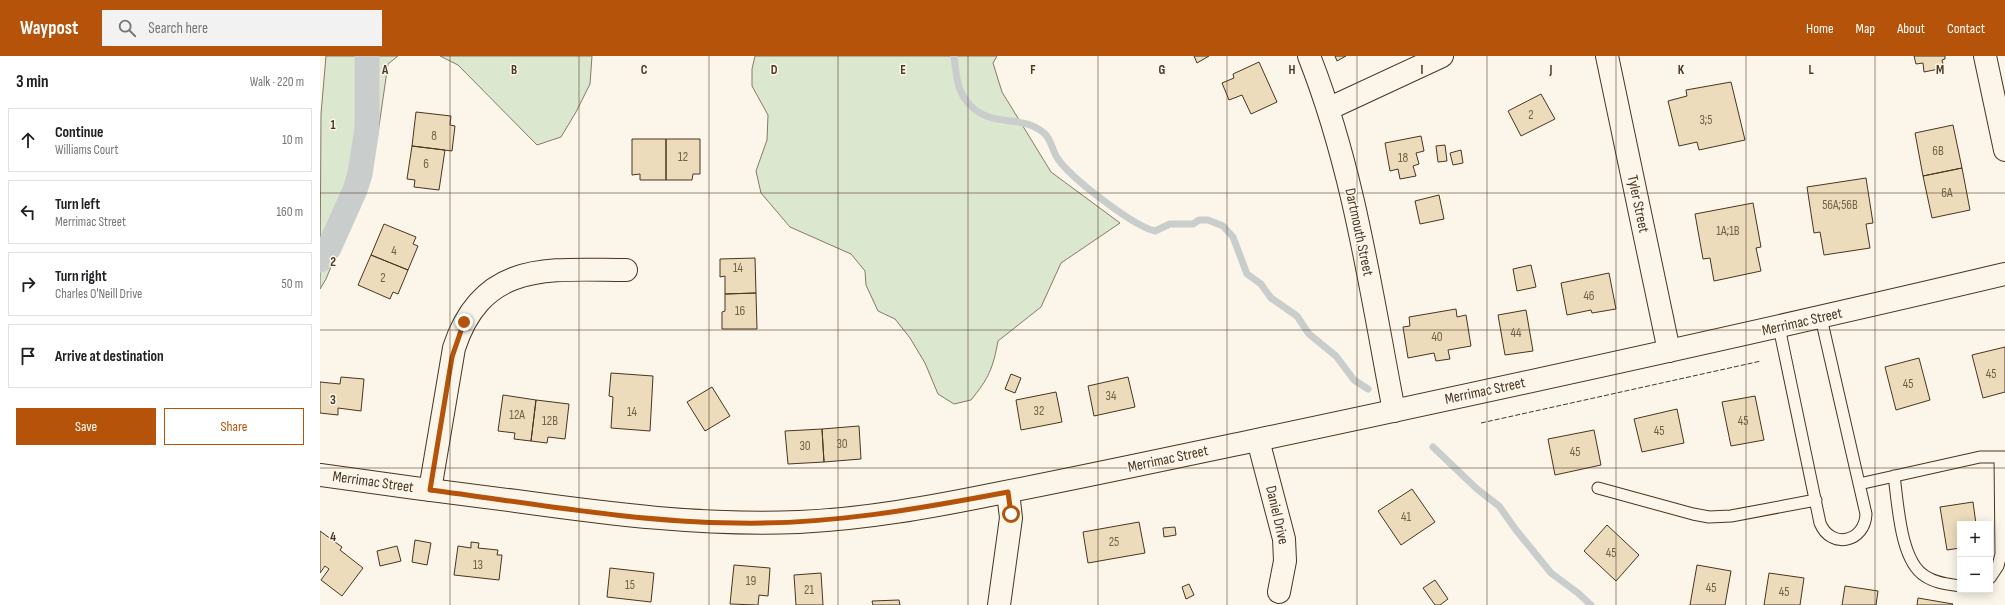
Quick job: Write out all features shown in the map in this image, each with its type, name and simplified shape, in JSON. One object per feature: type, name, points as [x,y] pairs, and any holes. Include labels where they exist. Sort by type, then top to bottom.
[{"type":"main road","name":"Dartmouth Street","points":[[1309,56],[1328,109],[1356,212],[1394,411]]},
{"type":"main road","points":[[1328,109],[1442,56]]},
{"type":"main road","name":"Tyler Street","points":[[1607,56],[1669,351]]},
{"type":"main road","points":[[1985,56],[2005,150]]},
{"type":"main road","points":[[430,490],[454,348],[464,322],[475,307],[495,288],[511,279],[529,273],[551,270],[626,270]]},
{"type":"main road","name":"Merrimac Street","points":[[320,475],[631,516],[736,524],[804,522],[859,517],[1008,492],[1258,440],[1821,318],[2005,274]]},
{"type":"main road","name":"Daniel Drive","points":[[1258,440],[1284,539],[1285,561],[1279,592]]},
{"type":"main road","points":[[999,605],[1011,518],[1008,492]]},
{"type":"lane","points":[[1779,327],[1820,523],[1824,531],[1836,539],[1850,538],[1861,530],[1866,518],[1821,318]]},
{"type":"lane","points":[[1859,484],[1980,457],[2003,457],[2001,554],[1998,566],[1993,574]]},
{"type":"lane","points":[[1894,476],[1906,549],[1913,564],[1924,576],[1942,583],[1957,586]]},
{"type":"lane","points":[[1598,488],[1709,517],[1731,516],[1816,500]]},
{"type":"green space","points":[[326,56],[398,56],[388,64],[372,166],[326,279],[320,289],[321,114]]},
{"type":"green space","points":[[440,56],[592,56],[590,84],[561,137],[537,145],[458,65]]},
{"type":"green space","points":[[755,56],[997,56],[993,63],[1002,92],[1051,172],[1120,223],[1061,263],[1041,307],[998,341],[994,359],[986,379],[971,400],[954,404],[938,394],[925,363],[910,338],[895,319],[878,311],[866,285],[865,271],[851,254],[790,227],[761,193],[756,171],[767,140],[768,115],[752,86],[752,69]]},
{"type":"building","points":[[1194,56],[1209,56],[1197,63]]},
{"type":"building","points":[[1335,56],[1346,56],[1337,61]]},
{"type":"building","points":[[1914,56],[1945,56],[1945,59],[1942,60],[1944,68],[1924,72],[1923,63],[1916,64]]},
{"type":"building","points":[[1259,62],[1277,102],[1251,114],[1242,95],[1229,100],[1222,83],[1234,78],[1233,74]]},
{"type":"building","points":[[1731,82],[1745,140],[1699,150],[1697,142],[1679,146],[1668,101],[1687,96],[1686,90]]},
{"type":"building","points":[[1541,94],[1555,119],[1521,136],[1508,111]]},
{"type":"building","points":[[416,112],[451,116],[450,125],[455,126],[452,151],[412,146]]},
{"type":"building","points":[[1953,125],[1962,168],[1923,176],[1915,133]]},
{"type":"building","points":[[1421,136],[1424,151],[1416,153],[1419,164],[1413,166],[1416,176],[1400,179],[1398,169],[1390,171],[1385,143]]},
{"type":"building","points":[[632,139],[666,139],[666,180],[640,180],[640,174],[632,175]]},
{"type":"building","points":[[666,139],[700,139],[700,174],[693,174],[692,180],[666,180]]},
{"type":"building","points":[[1445,145],[1447,161],[1438,162],[1436,146]]},
{"type":"building","points":[[412,146],[445,150],[439,190],[414,187],[415,180],[407,179]]},
{"type":"building","points":[[1461,150],[1463,163],[1453,165],[1450,153]]},
{"type":"building","points":[[1962,168],[1970,210],[1932,218],[1923,176]]},
{"type":"building","points":[[1866,178],[1873,223],[1866,224],[1870,248],[1824,255],[1820,232],[1814,233],[1807,187]]},
{"type":"building","points":[[1439,195],[1444,219],[1420,224],[1415,201]]},
{"type":"building","points":[[1753,203],[1761,247],[1756,248],[1761,271],[1714,281],[1710,258],[1703,259],[1695,214]]},
{"type":"building","points":[[384,224],[416,237],[413,244],[418,246],[408,270],[371,255]]},
{"type":"building","points":[[371,255],[408,270],[398,294],[393,292],[390,299],[358,285]]},
{"type":"building","points":[[755,258],[756,293],[725,294],[725,276],[720,277],[720,259]]},
{"type":"building","points":[[1531,265],[1536,287],[1517,291],[1513,269]]},
{"type":"building","points":[[1609,273],[1616,309],[1592,313],[1591,310],[1567,315],[1561,283]]},
{"type":"building","points":[[756,293],[757,329],[722,329],[722,312],[725,311],[725,294]]},
{"type":"building","points":[[1456,309],[1457,317],[1466,315],[1471,346],[1448,350],[1450,359],[1436,361],[1434,353],[1408,358],[1403,327],[1410,326],[1409,317]]},
{"type":"building","points":[[1526,310],[1533,351],[1505,355],[1498,315]]},
{"type":"building","points":[[2005,347],[2005,392],[1983,398],[1972,355]]},
{"type":"building","points":[[1919,358],[1930,400],[1896,410],[1885,367]]},
{"type":"building","points":[[611,373],[653,376],[650,431],[611,428],[613,397],[609,396]]},
{"type":"building","points":[[1011,374],[1021,378],[1015,393],[1005,389]]},
{"type":"building","points":[[341,377],[364,379],[361,411],[338,408],[338,415],[320,413],[320,382],[340,384]]},
{"type":"building","points":[[1128,377],[1135,407],[1094,416],[1088,386]]},
{"type":"building","points":[[712,387],[730,416],[705,431],[687,402]]},
{"type":"building","points":[[1056,392],[1062,422],[1021,430],[1016,400]]},
{"type":"building","points":[[503,395],[536,400],[531,441],[514,439],[515,433],[498,431]]},
{"type":"building","points":[[1755,396],[1764,440],[1731,446],[1722,402]]},
{"type":"building","points":[[536,400],[569,404],[565,439],[548,437],[547,443],[531,441]]},
{"type":"building","points":[[1677,409],[1684,443],[1642,452],[1634,419]]},
{"type":"building","points":[[859,426],[861,459],[824,462],[822,429]]},
{"type":"building","points":[[822,429],[824,462],[788,464],[785,431]]},
{"type":"building","points":[[1594,430],[1601,465],[1555,475],[1548,439]]},
{"type":"building","points":[[1412,489],[1435,522],[1401,545],[1378,511]]},
{"type":"building","points":[[1973,502],[1976,521],[1957,521],[1957,548],[1947,550],[1940,507]]},
{"type":"building","points":[[1139,522],[1145,553],[1088,563],[1083,532]]},
{"type":"building","points":[[1607,525],[1639,555],[1616,581],[1584,551]]},
{"type":"building","points":[[1175,527],[1176,535],[1164,537],[1163,528]]},
{"type":"building","points":[[320,531],[342,547],[340,550],[363,568],[342,596],[321,580],[329,569],[325,566],[320,573]]},
{"type":"building","points":[[415,540],[431,543],[427,565],[412,562]]},
{"type":"building","points":[[471,542],[479,543],[478,548],[498,550],[497,555],[502,555],[499,580],[454,575],[458,546],[471,548]]},
{"type":"building","points":[[397,546],[401,561],[380,566],[377,551]]},
{"type":"building","points":[[734,565],[770,568],[768,596],[759,595],[758,605],[730,604]]},
{"type":"building","points":[[1697,565],[1731,571],[1725,605],[1690,605]]},
{"type":"building","points":[[610,568],[654,573],[651,602],[607,597]]},
{"type":"building","points":[[821,573],[823,605],[796,605],[794,575]]},
{"type":"building","points":[[1769,573],[1804,578],[1800,605],[1764,605]]},
{"type":"building","points":[[1435,580],[1448,599],[1440,605],[1435,605],[1423,588]]},
{"type":"building","points":[[1189,584],[1194,595],[1186,599],[1182,587]]},
{"type":"building","points":[[1845,586],[1878,591],[1876,605],[1842,605]]},
{"type":"building","points":[[1918,598],[1953,604],[1917,605]]},
{"type":"building","points":[[899,600],[900,605],[873,605],[872,601]]},
{"type":"waterway","points":[[320,260],[329,248],[355,190],[360,174],[367,128],[367,56]]},
{"type":"waterway","points":[[954,56],[956,75],[960,88],[969,104],[978,112],[987,116],[1025,124],[1035,127],[1044,133],[1049,139],[1058,159],[1076,178],[1103,200],[1132,220],[1155,231],[1170,224],[1193,224],[1199,220],[1208,220],[1223,226],[1233,237],[1247,274],[1261,284],[1271,298],[1297,316],[1309,334],[1336,356],[1354,380],[1368,389]]},
{"type":"waterway","points":[[1433,447],[1477,489],[1499,506],[1516,530],[1551,573],[1578,593],[1591,605]]},
{"type":"fence","points":[[1481,423],[1761,361]]},
{"type":"route","points":[[464,322],[452,357],[430,490],[556,507],[666,519],[736,524],[804,522],[859,517],[1008,492],[1011,514]]}]
